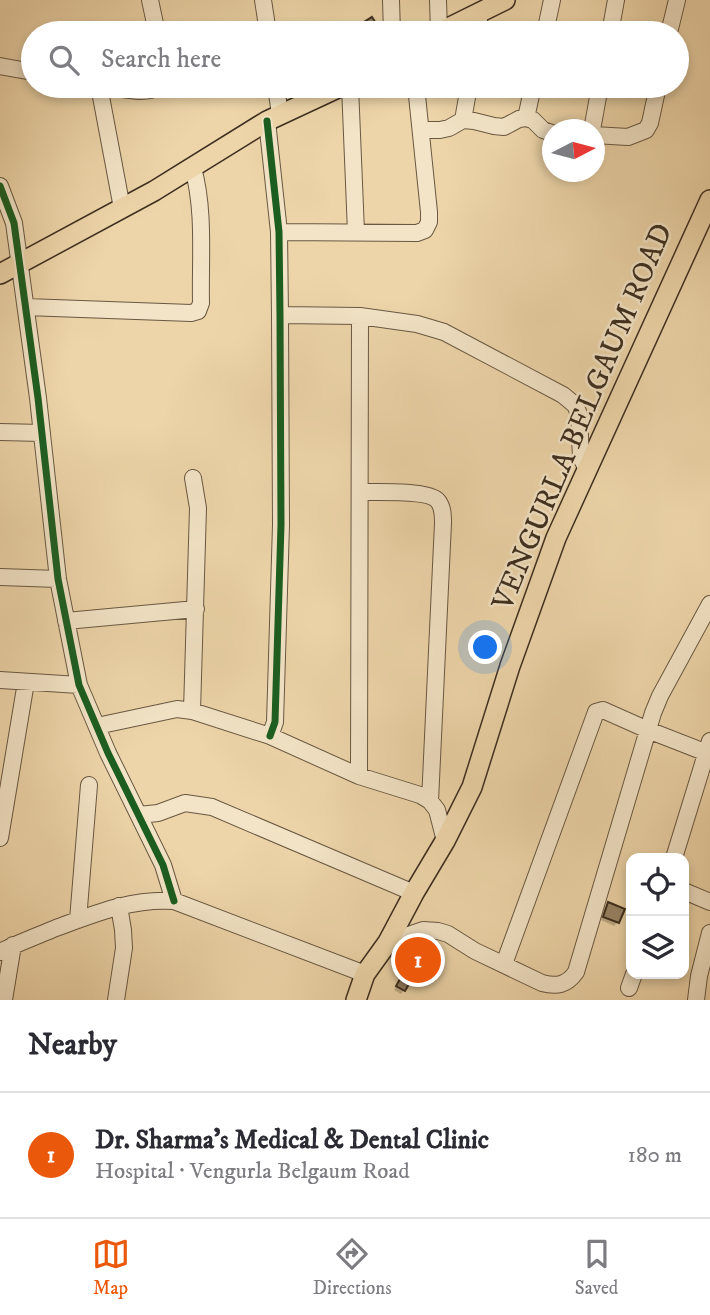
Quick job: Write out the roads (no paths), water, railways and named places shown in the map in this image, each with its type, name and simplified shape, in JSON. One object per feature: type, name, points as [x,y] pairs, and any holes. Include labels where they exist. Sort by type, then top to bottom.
[{"type":"main road","points":[[462,21],[501,1]]},
{"type":"main road","points":[[0,274],[155,191],[273,118],[316,98]]},
{"type":"main road","name":"VENGURLA BELGAUM ROAD","points":[[356,1000],[365,974],[388,942],[472,788],[510,666],[556,538],[710,200]]},
{"type":"street","points":[[150,0],[154,21]]},
{"type":"street","points":[[391,0],[392,21]]},
{"type":"street","points":[[438,0],[439,21]]},
{"type":"street","points":[[548,21],[552,0]]},
{"type":"street","points":[[612,21],[616,0]]},
{"type":"street","points":[[672,21],[677,0]]},
{"type":"street","points":[[267,2],[268,21]]},
{"type":"street","points":[[479,21],[480,12]]},
{"type":"street","points":[[0,66],[21,70]]},
{"type":"street","points":[[103,98],[122,208]]},
{"type":"street","points":[[270,737],[275,722],[281,525],[279,232],[273,118],[275,98]]},
{"type":"street","points":[[350,98],[356,232]]},
{"type":"street","points":[[279,232],[417,233],[425,230],[429,222],[429,212],[418,98]]},
{"type":"street","points":[[463,120],[467,98]]},
{"type":"street","points":[[526,118],[530,98]]},
{"type":"street","points":[[594,119],[598,98]]},
{"type":"street","points":[[605,136],[628,137],[646,130],[655,98]]},
{"type":"street","points":[[422,130],[449,128],[463,120],[504,127],[526,118],[533,120],[542,129]]},
{"type":"street","points":[[26,307],[191,313],[198,311],[201,303],[200,211],[193,167]]},
{"type":"street","points":[[1,188],[14,223],[58,579],[79,685],[163,865],[174,901]]},
{"type":"street","points":[[280,315],[360,316],[416,324],[444,332],[563,395],[575,405],[579,414],[581,458],[587,469]]},
{"type":"street","points":[[359,776],[360,316]]},
{"type":"street","points":[[0,432],[42,433]]},
{"type":"street","points":[[192,711],[198,508],[193,478]]},
{"type":"street","points":[[360,492],[427,494],[438,499],[442,509],[430,800]]},
{"type":"street","points":[[0,577],[58,579]]},
{"type":"street","points":[[388,942],[423,930],[438,931],[542,983],[562,984],[571,980],[576,972],[660,696],[710,604]]},
{"type":"street","points":[[66,621],[196,609]]},
{"type":"street","points":[[0,680],[79,685]]},
{"type":"street","points":[[0,838],[26,682]]},
{"type":"street","points":[[97,726],[177,709],[192,711],[270,737],[359,776],[430,800],[437,810],[445,841]]},
{"type":"street","points":[[504,964],[594,715],[600,710],[648,730],[708,747],[676,853]]},
{"type":"street","points":[[78,920],[89,785]]},
{"type":"street","points":[[139,815],[158,813],[185,803],[212,807],[414,893]]},
{"type":"street","points":[[689,893],[710,902]]},
{"type":"street","points":[[4,1000],[7,949],[119,906],[159,900],[174,901],[365,974]]},
{"type":"street","points":[[116,1000],[124,948],[119,906]]},
{"type":"street","points":[[696,1000],[710,933]]},
{"type":"place","name":"Dr. Sharma's Medical & Dental Clinic","points":[[418,960]]}]
